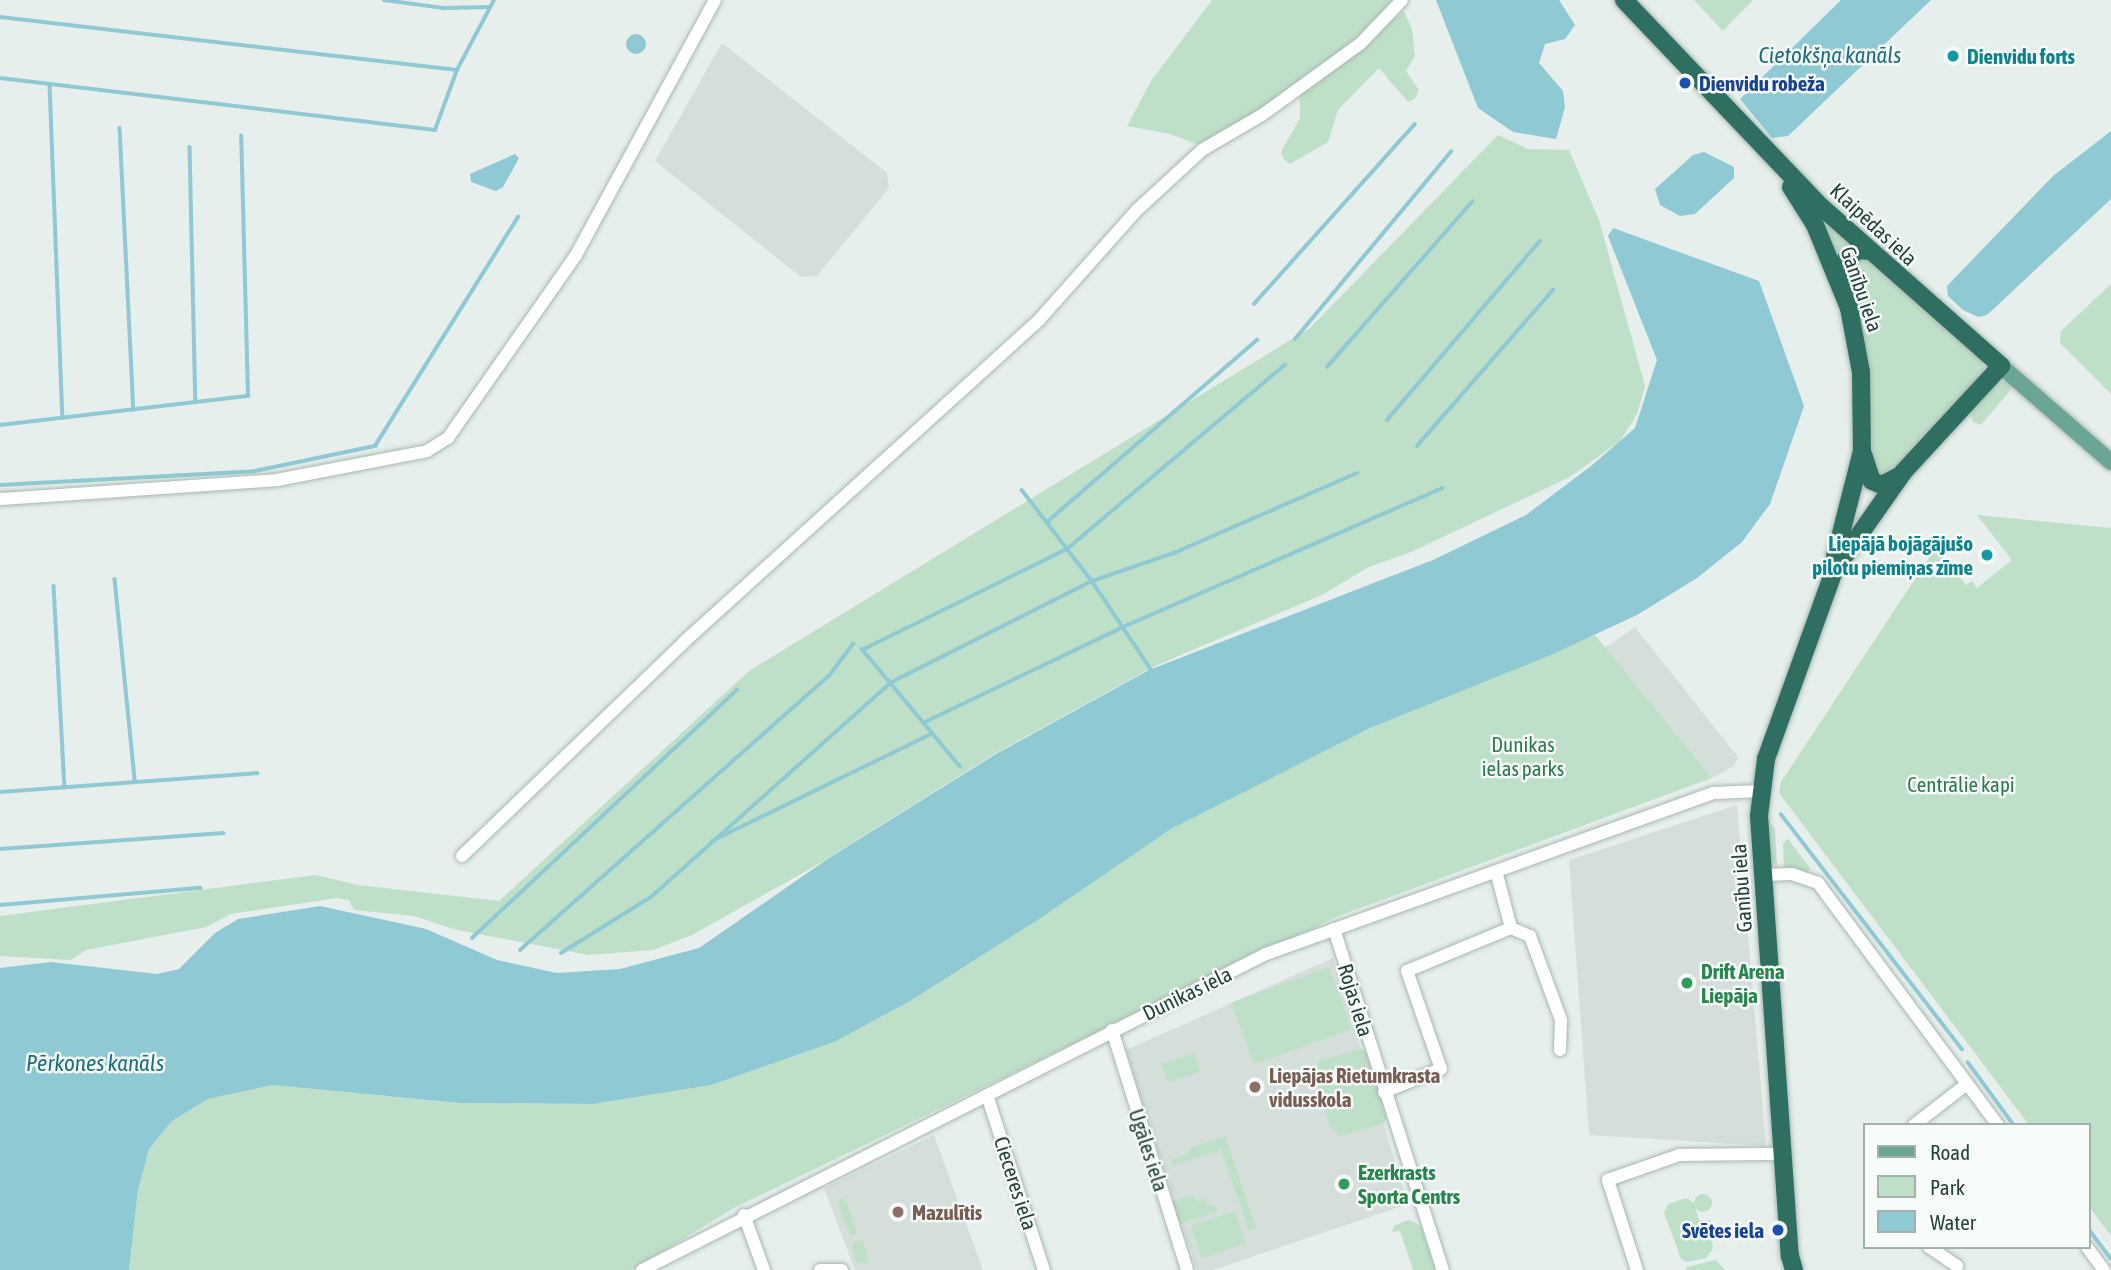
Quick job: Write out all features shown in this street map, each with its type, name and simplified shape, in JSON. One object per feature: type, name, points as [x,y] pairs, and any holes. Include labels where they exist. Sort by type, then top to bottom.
[{"type":"highway","name":"Klaipēdas iela","points":[[1624,0],[1772,158],[1870,251],[2000,366]]},
{"type":"highway","name":"Ganību iela","points":[[1772,158],[1815,225],[1849,308],[1861,372],[1862,451],[1834,570],[1766,759],[1760,791],[1763,875],[1790,1265]]},
{"type":"highway","points":[[1849,308],[1846,259],[1859,250],[1870,251]]},
{"type":"highway","name":"Ganību iela","points":[[1834,570],[1904,471],[2000,366]]},
{"type":"highway","points":[[1862,451],[1872,481],[1882,485],[1904,471]]},
{"type":"main road","name":"Klaipēdas iela","points":[[2000,366],[2111,462]]},
{"type":"street","points":[[0,499],[276,480],[427,451],[447,439],[576,255],[715,0]]},
{"type":"street","points":[[462,856],[684,642],[1039,320],[1137,210],[1202,150],[1262,115],[1361,43],[1402,0]]},
{"type":"street","name":"Dunikas iela","points":[[648,1269],[744,1215],[987,1096],[1112,1030],[1266,954],[1714,793],[1760,791]]},
{"type":"street","points":[[1496,872],[1511,928]]},
{"type":"street","points":[[1763,875],[1792,874],[1818,883],[1996,1123]]},
{"type":"street","points":[[1384,1092],[1441,1069],[1407,971],[1511,928],[1530,936],[1561,1020],[1560,1050]]},
{"type":"street","name":"Rojas iela","points":[[1335,929],[1384,1092],[1443,1270]]},
{"type":"street","name":"Ugāles iela","points":[[1112,1030],[1187,1270]]},
{"type":"street","points":[[1917,1123],[1967,1084]]},
{"type":"street","name":"Cieceres iela","points":[[987,1096],[1044,1270]]},
{"type":"street","points":[[1637,1270],[1608,1180],[1679,1156],[1782,1154]]},
{"type":"street","points":[[744,1215],[764,1270]]},
{"type":"street","points":[[1932,1249],[1956,1266]]},
{"type":"street","points":[[2088,1249],[2097,1268]]},
{"type":"street","points":[[820,1270],[842,1270]]},
{"type":"shaded area","points":[[722,43],[887,173],[889,188],[817,276],[801,277],[655,161]]},
{"type":"shaded area","points":[[1635,627],[1738,757],[1734,766],[1712,778],[1605,648]]},
{"type":"shaded area","points":[[1737,805],[1766,1146],[1589,1135],[1569,860]]},
{"type":"shaded area","name":"Liepājas Rietumkrasta vidusskola","points":[[1333,958],[1408,1204],[1213,1270],[1197,1270],[1126,1050]]},
{"type":"shaded area","name":"Mazulītis","points":[[934,1135],[983,1270],[855,1270],[824,1188]]},
{"type":"green space","points":[[1212,0],[1397,0],[1376,24],[1292,88],[1202,146],[1170,134],[1127,126],[1151,81]]},
{"type":"green space","points":[[1694,0],[1753,0],[1723,31]]},
{"type":"green space","points":[[1404,11],[1412,29],[1415,56],[1406,71],[1419,90],[1415,99],[1408,102],[1379,68],[1338,110],[1328,142],[1290,164],[1281,152],[1300,118],[1300,95]]},
{"type":"green space","points":[[1498,135],[1528,149],[1569,150],[1599,220],[1645,386],[1637,414],[1620,441],[1570,477],[1411,552],[1369,567],[1322,595],[1155,666],[996,753],[817,865],[692,935],[653,950],[588,955],[453,929],[414,916],[354,910],[349,900],[337,898],[231,914],[206,927],[86,950],[71,960],[0,956],[0,916],[316,875],[358,885],[499,901],[749,671],[1310,328]]},
{"type":"green space","points":[[1823,220],[1855,247],[1840,258]]},
{"type":"green space","points":[[1865,258],[1982,359],[1984,370],[1899,468],[1881,475],[1873,468],[1869,395],[1851,271],[1856,259]]},
{"type":"green space","points":[[2111,284],[2111,394],[2060,343],[2061,331]]},
{"type":"green space","points":[[2007,381],[2014,386],[1981,425],[1973,422],[1970,412],[1997,382]]},
{"type":"green space","name":"Centrālie kapi","points":[[1977,515],[2111,528],[2111,1236],[2090,1208],[2090,1123],[2027,1123],[1779,793],[1781,782],[1936,547],[1966,585],[1972,581],[1977,588],[2012,560]]},
{"type":"green space","name":"Dunikas ielas parks","points":[[1595,635],[1712,778],[1336,917],[734,1208],[632,1270],[129,1270],[138,1190],[149,1149],[172,1121],[208,1099],[273,1085],[458,1103],[593,1104],[711,1085],[834,1042],[907,1003],[1171,829],[1238,793],[1370,728]]},
{"type":"green space","points":[[1766,818],[1775,828],[1777,867],[1770,859]]},
{"type":"green space","points":[[1788,839],[1810,868],[1807,874],[1784,867],[1783,843]]},
{"type":"green space","points":[[1329,967],[1352,1029],[1254,1065],[1231,1003]]},
{"type":"green space","points":[[1361,1048],[1369,1054],[1386,1118],[1384,1123],[1341,1136],[1331,1129],[1313,1072],[1320,1061]]},
{"type":"green space","points":[[1194,1053],[1200,1072],[1168,1083],[1162,1064]]},
{"type":"green space","points":[[1225,1136],[1256,1229],[1249,1231],[1221,1150],[1173,1166],[1171,1160],[1189,1154],[1188,1149]]},
{"type":"green space","points":[[1703,1194],[1709,1197],[1712,1203],[1709,1209],[1703,1212],[1697,1209],[1694,1203],[1697,1197]]},
{"type":"green space","points":[[1194,1195],[1197,1202],[1205,1197],[1207,1205],[1215,1206],[1217,1211],[1180,1224],[1172,1201]]},
{"type":"green space","points":[[841,1198],[846,1200],[857,1232],[854,1236],[849,1234],[838,1203]]},
{"type":"green space","points":[[1686,1198],[1694,1203],[1699,1220],[1710,1220],[1713,1249],[1706,1258],[1687,1262],[1681,1259],[1664,1213],[1668,1204]]},
{"type":"green space","points":[[1235,1211],[1246,1243],[1202,1258],[1191,1226]]},
{"type":"green space","points":[[1409,1220],[1421,1226],[1435,1270],[1413,1270],[1400,1231],[1392,1232],[1395,1225]]},
{"type":"green space","points":[[856,1240],[863,1242],[869,1260],[866,1264],[856,1262],[851,1246]]},
{"type":"green space","points":[[1716,1260],[1725,1270],[1686,1270],[1687,1267]]},
{"type":"water","points":[[1436,0],[1559,0],[1575,25],[1565,39],[1545,44],[1539,63],[1563,91],[1565,107],[1556,139],[1513,132],[1478,108]]},
{"type":"water","name":"Cietokšņa kanāls","points":[[1841,0],[1931,0],[1788,136],[1772,138],[1740,99]]},
{"type":"water","points":[[636,34],[643,37],[646,44],[643,51],[636,54],[629,51],[626,44],[629,37]]},
{"type":"water","points":[[2111,131],[2111,199],[1987,315],[1978,317],[1963,310],[1948,296],[1947,286],[2053,176]]},
{"type":"water","points":[[1704,152],[1734,167],[1734,178],[1695,214],[1680,216],[1660,205],[1655,189],[1693,155]]},
{"type":"water","points":[[515,154],[519,158],[503,187],[496,191],[471,182],[470,174]]},
{"type":"water","name":"Pērkones kanāls","points":[[1613,228],[1759,281],[1804,406],[1770,504],[1742,542],[1697,578],[1637,615],[1551,655],[1370,728],[1171,829],[1039,919],[907,1003],[834,1042],[711,1085],[593,1104],[459,1103],[273,1085],[208,1099],[172,1121],[149,1149],[138,1190],[129,1270],[0,1270],[0,968],[51,962],[157,974],[179,969],[215,933],[238,919],[320,906],[426,929],[497,960],[557,973],[620,969],[699,948],[829,858],[996,754],[1149,670],[1433,560],[1526,515],[1591,466],[1635,428],[1657,360],[1608,236]]},
{"type":"waterway","points":[[384,0],[444,8],[490,7]]},
{"type":"waterway","points":[[0,78],[435,130],[457,70],[494,0]]},
{"type":"waterway","points":[[0,17],[457,70]]},
{"type":"waterway","points":[[50,84],[63,418]]},
{"type":"waterway","points":[[1254,304],[1415,124]]},
{"type":"waterway","points":[[120,128],[134,410]]},
{"type":"waterway","points":[[0,425],[248,396],[241,136]]},
{"type":"waterway","points":[[190,147],[196,402]]},
{"type":"waterway","points":[[1295,339],[1451,152]]},
{"type":"waterway","points":[[1327,367],[1472,202]]},
{"type":"waterway","points":[[0,485],[255,471],[375,446],[518,217]]},
{"type":"waterway","points":[[1387,420],[1540,241]]},
{"type":"waterway","points":[[1417,446],[1553,290]]},
{"type":"waterway","points":[[1047,522],[1257,340]]},
{"type":"waterway","points":[[960,767],[862,650],[1067,549],[1285,365]]},
{"type":"waterway","points":[[561,953],[651,897],[890,683],[1092,581],[1174,553],[1357,473]]},
{"type":"waterway","points":[[923,723],[1123,627],[1442,488]]},
{"type":"waterway","points":[[1022,490],[1092,581],[1151,669]]},
{"type":"waterway","points":[[115,579],[135,780]]},
{"type":"waterway","points":[[54,586],[65,786]]},
{"type":"waterway","points":[[520,950],[829,676],[853,644]]},
{"type":"waterway","points":[[472,938],[737,690]]},
{"type":"waterway","points":[[712,841],[931,734]]},
{"type":"waterway","points":[[0,792],[257,773]]},
{"type":"waterway","points":[[1781,814],[1962,1049]]},
{"type":"waterway","points":[[0,849],[223,833]]},
{"type":"waterway","points":[[0,905],[200,888]]},
{"type":"waterway","points":[[1968,1062],[2013,1123]]},
{"type":"waterway","points":[[2090,1231],[2111,1259]]},
{"type":"place","name":"Dienvidu forts","points":[[1953,56]]},
{"type":"place","name":"Dienvidu robeža","points":[[1685,83]]},
{"type":"place","name":"Liepājā bojāgājušo pilotu piemiņas zīme","points":[[1987,555]]},
{"type":"place","name":"Drift Arena Liepāja","points":[[1687,983]]},
{"type":"place","name":"Liepājas Rietumkrasta vidusskola","points":[[1255,1087]]},
{"type":"place","name":"Ezerkrasts Sporta Centrs","points":[[1344,1184]]},
{"type":"place","name":"Mazulītis","points":[[898,1212]]},
{"type":"place","name":"Svētes iela","points":[[1778,1230]]}]
